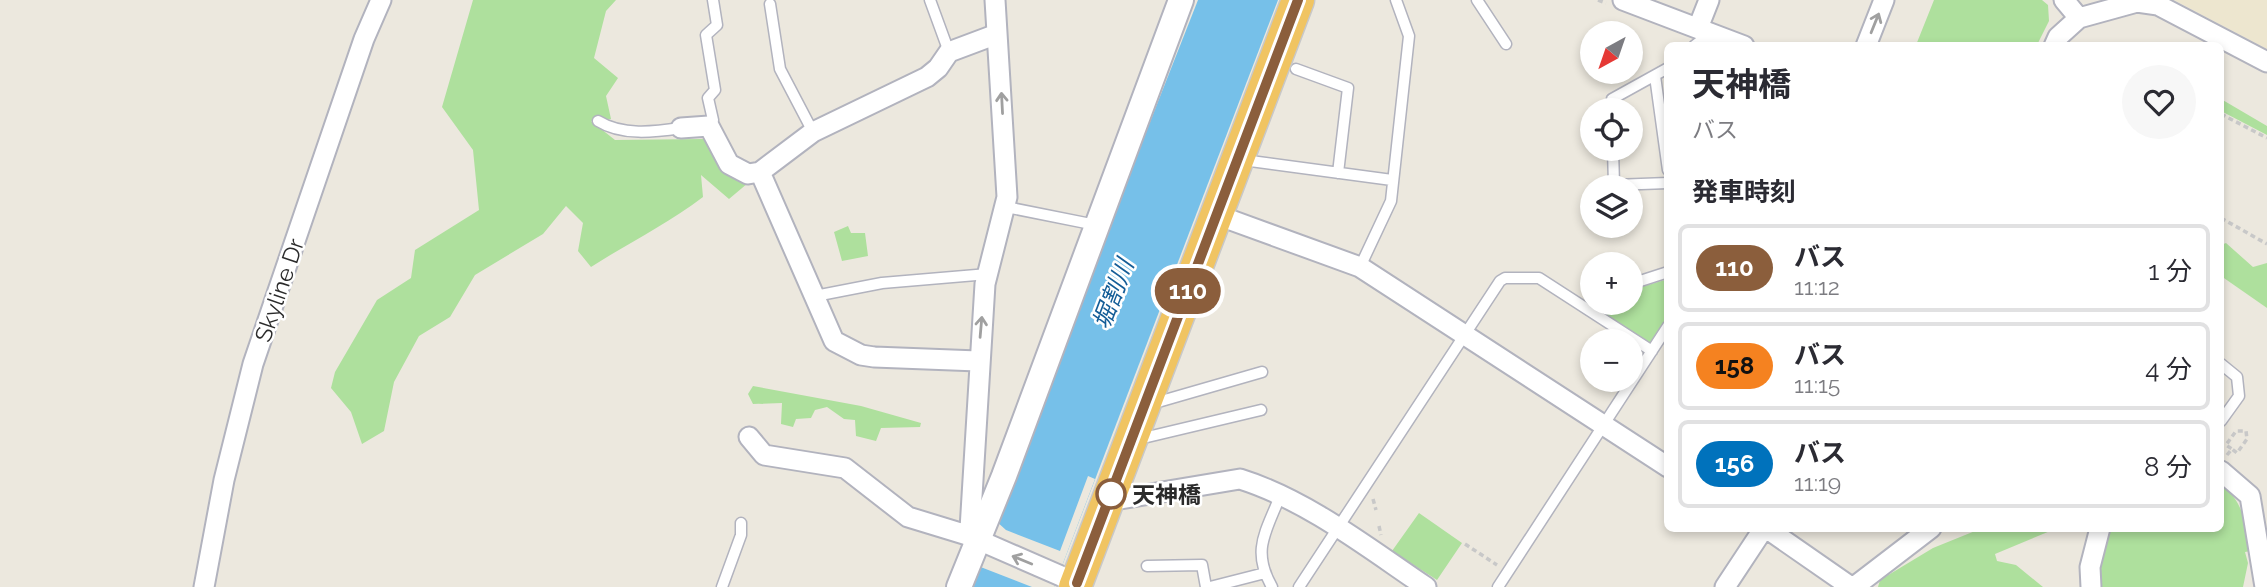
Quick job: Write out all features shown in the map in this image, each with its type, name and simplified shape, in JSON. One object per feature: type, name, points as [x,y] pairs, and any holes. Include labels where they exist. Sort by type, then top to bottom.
[{"type":"highway","points":[[1070,581],[1108,501],[1132,440],[1298,0]]},
{"type":"street","name":"Skyline Dr","points":[[204,587],[224,480],[253,364],[364,38],[381,0]]},
{"type":"street","points":[[982,543],[970,529],[978,361],[988,274],[1006,207],[995,0]]},
{"type":"street","points":[[959,587],[982,543],[1181,0]]},
{"type":"street","points":[[1623,0],[1717,40]]},
{"type":"street","points":[[1709,0],[1717,40]]},
{"type":"street","points":[[1868,42],[1884,0]]},
{"type":"street","points":[[2056,42],[2070,6],[2137,2],[2158,5],[2267,62]]},
{"type":"street","points":[[681,128],[709,126],[729,164],[748,174],[761,172],[813,132],[927,77],[938,68],[949,52],[997,34]]},
{"type":"street","points":[[761,172],[834,341],[861,355],[978,361]]},
{"type":"street","points":[[1217,215],[1360,267],[1664,464]]},
{"type":"street","points":[[749,437],[764,455],[845,468],[908,517],[982,543],[1070,581]]},
{"type":"street","points":[[2224,467],[2250,496],[2265,587]]},
{"type":"street","points":[[1108,501],[1227,479],[1258,485],[1338,528],[1426,587]]},
{"type":"street","points":[[1726,587],[1762,532]]},
{"type":"street","points":[[1771,532],[1852,587],[1926,532]]},
{"type":"street","points":[[2091,587],[2091,560],[2099,532]]},
{"type":"lane","points":[[930,0],[949,52]]},
{"type":"lane","points":[[1360,267],[1391,201],[1409,36],[1396,0]]},
{"type":"lane","points":[[1477,0],[1506,44]]},
{"type":"lane","points":[[709,126],[713,120],[708,98],[715,90],[706,35],[717,25],[713,1]]},
{"type":"lane","points":[[770,4],[780,69],[813,132]]},
{"type":"lane","points":[[1296,69],[1348,88],[1338,173]]},
{"type":"lane","points":[[1614,98],[1664,70]]},
{"type":"lane","points":[[1655,76],[1664,141]]},
{"type":"lane","points":[[598,121],[609,128],[628,131],[681,128]]},
{"type":"lane","points":[[1238,159],[1392,180]]},
{"type":"lane","points":[[1613,161],[1614,185],[1664,183]]},
{"type":"lane","points":[[1006,207],[1097,225]]},
{"type":"lane","points":[[1643,280],[1664,273]]},
{"type":"lane","points":[[815,296],[882,283],[988,274]]},
{"type":"lane","points":[[1299,587],[1500,281],[1506,278],[1539,278],[1580,300]]},
{"type":"lane","points":[[1603,315],[1652,351]]},
{"type":"lane","points":[[1498,587],[1664,332]]},
{"type":"lane","points":[[2224,367],[2236,377],[2239,396],[2224,417]]},
{"type":"lane","points":[[1145,405],[1262,372]]},
{"type":"lane","points":[[1132,440],[1261,410]]},
{"type":"lane","points":[[1272,587],[1259,552],[1280,496]]},
{"type":"lane","points":[[722,587],[741,535],[741,523]]},
{"type":"lane","points":[[1147,566],[1202,565],[1208,587],[1265,573]]},
{"type":"path","points":[[2224,116],[2267,138]]},
{"type":"path","points":[[2224,220],[2267,244]]},
{"type":"path","points":[[2236,431],[2246,431],[2247,439],[2236,453],[2232,449],[2226,445],[2236,431]]},
{"type":"path","points":[[2224,462],[2232,449]]},
{"type":"path","points":[[1465,544],[1502,568]]},
{"type":"shaded area","points":[[2174,0],[2267,0],[2267,49],[2204,16]]},
{"type":"green space","points":[[473,0],[616,0],[606,11],[594,58],[618,78],[606,96],[611,119],[591,121],[615,140],[704,139],[722,166],[748,183],[729,199],[701,175],[703,197],[591,267],[578,251],[583,223],[566,206],[543,234],[475,275],[450,317],[419,336],[394,382],[384,431],[362,444],[351,412],[331,388],[335,372],[377,300],[411,278],[415,250],[479,210],[473,150],[442,107]]},
{"type":"green space","points":[[1934,0],[2042,0],[2048,5],[2049,21],[2038,42],[1917,42]]},
{"type":"green space","points":[[2224,101],[2267,126],[2267,135],[2224,113]]},
{"type":"green space","points":[[848,226],[851,233],[865,233],[868,256],[842,261],[834,232]]},
{"type":"green space","points":[[2224,244],[2253,267],[2267,263],[2267,308],[2224,278]]},
{"type":"green space","points":[[1664,280],[1664,324],[1650,343],[1643,339],[1643,329],[1628,329],[1606,315],[1643,315],[1643,286]]},
{"type":"green space","points":[[753,386],[861,406],[921,423],[920,427],[881,428],[876,441],[856,436],[855,420],[844,419],[827,407],[815,410],[811,418],[796,419],[793,427],[781,424],[782,403],[753,404],[748,394]]},
{"type":"green space","points":[[2224,487],[2239,506],[2251,551],[2245,552],[2248,563],[2243,587],[2098,587],[2098,564],[2105,532],[2224,532]]},
{"type":"green space","points":[[1419,513],[1462,543],[1437,580],[1392,551]]},
{"type":"green space","points":[[1973,532],[2048,532],[1995,554],[1997,561],[2016,565],[2043,587],[1878,587],[1880,580],[1933,548]]},
{"type":"water","name":"堀割川","points":[[1198,0],[1278,0],[1054,587],[973,587],[1043,394]]},
{"type":"pier","points":[[1088,476],[1095,479],[1054,587],[1032,587],[978,566],[996,521],[1006,530],[1060,551]]},
{"type":"bus line","name":"110","points":[[1077,583],[1298,0]]},
{"type":"place","name":"天神橋","points":[[1111,494]]}]
